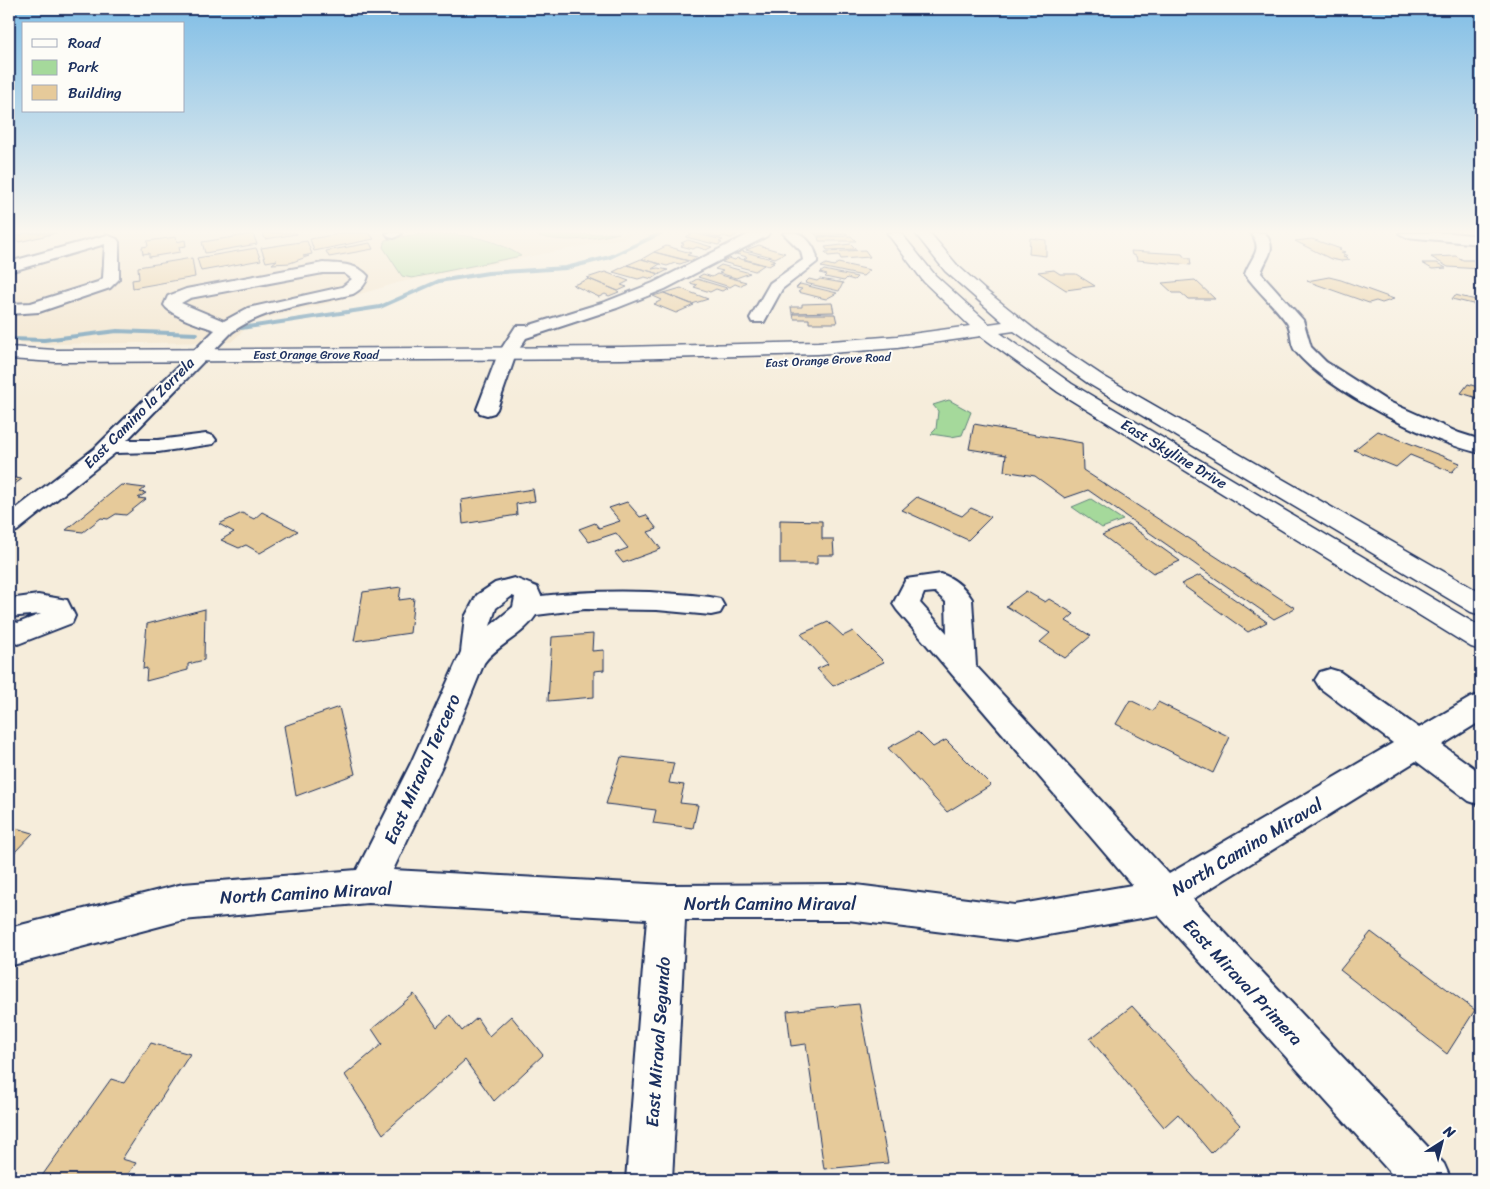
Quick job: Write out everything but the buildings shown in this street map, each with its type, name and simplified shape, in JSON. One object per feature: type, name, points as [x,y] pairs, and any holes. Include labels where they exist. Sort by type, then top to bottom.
[{"type":"main road","name":"East Skyline Drive","points":[[940,288],[993,336],[1065,388],[1481,640]]},
{"type":"main road","name":"East Skyline Drive","points":[[973,288],[1025,331],[1096,380],[1481,605]]},
{"type":"main road","name":"East Orange Grove Road","points":[[9,354],[55,356],[197,356],[622,353],[730,364],[818,362],[903,356],[993,336],[1025,331]]},
{"type":"street","points":[[9,309],[33,308],[93,288]]},
{"type":"street","name":"East Camino la Zorrela","points":[[215,288],[186,294],[174,299],[172,304],[191,315],[226,328]]},
{"type":"street","name":"East Camino la Zorrela","points":[[9,526],[109,447],[226,328],[254,312],[351,288]]},
{"type":"street","points":[[488,409],[506,354],[520,334],[549,330],[573,316],[611,305],[653,288]]},
{"type":"street","points":[[758,318],[775,288]]},
{"type":"street","points":[[1266,288],[1297,324],[1302,348],[1319,366],[1380,405],[1452,437],[1481,447]]},
{"type":"street","points":[[138,418],[135,430],[139,435],[155,441],[179,443]]},
{"type":"street","points":[[109,447],[206,440]]},
{"type":"street","name":"East Miraval Tercero","points":[[368,886],[427,765],[458,687],[475,652],[475,630],[481,611],[489,598],[506,588],[516,587],[528,593],[530,600],[528,607],[585,600],[711,606]]},
{"type":"street","points":[[9,608],[43,605],[58,607],[62,616],[18,634],[9,630]]},
{"type":"street","name":"East Miraval Primera","points":[[962,669],[1164,897],[1428,1180]]},
{"type":"street","points":[[1330,680],[1481,791]]},
{"type":"street","name":"North Camino Miraval","points":[[9,947],[183,902],[368,886],[667,903],[848,902],[1015,923],[1164,897],[1481,706]]},
{"type":"street","name":"East Miraval Segundo","points":[[649,1180],[667,903]]},
{"type":"shaded area","points":[[9,288],[379,288],[326,304],[254,321],[231,342],[48,344],[9,342]]},
{"type":"green space","points":[[949,400],[971,412],[962,435],[951,437],[931,434],[936,429],[938,411],[933,405]]},
{"type":"green space","points":[[1091,499],[1123,520],[1102,528],[1072,507]]},
{"type":"waterway","points":[[241,328],[380,307],[422,288]]},
{"type":"waterway","points":[[9,339],[44,340],[117,331],[197,334]]}]
